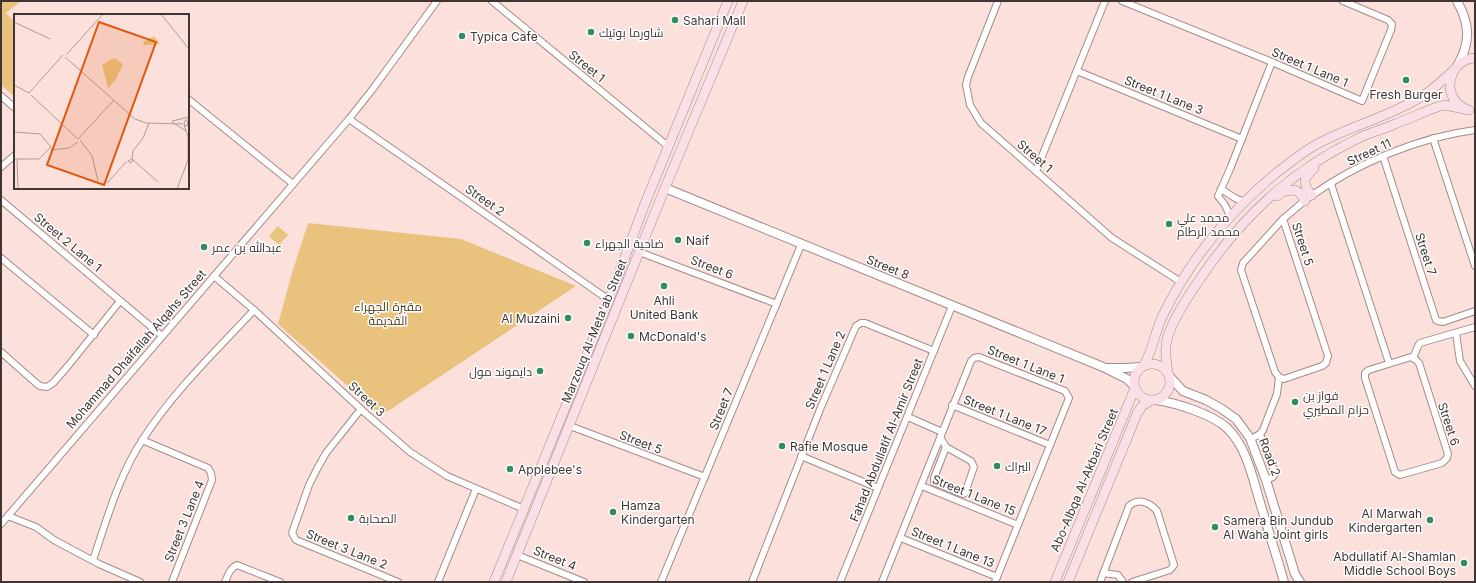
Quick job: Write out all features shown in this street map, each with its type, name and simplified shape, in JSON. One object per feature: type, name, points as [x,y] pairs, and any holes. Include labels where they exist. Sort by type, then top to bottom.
[{"type":"main road","name":"Marzouq Al-Meta'ab Street","points":[[496,582],[501,566],[609,300],[644,206],[728,1]]},
{"type":"main road","name":"Marzouq Al-Meta'ab Street","points":[[506,582],[665,188],[743,1]]},
{"type":"main road","points":[[1472,110],[1446,105],[1437,107],[1362,137],[1324,157],[1281,187],[1242,224],[1211,263],[1179,312],[1168,334],[1166,346],[1171,382],[1168,392],[1164,396],[1154,400],[1143,398],[1139,394],[1135,387],[1135,375],[1148,359],[1159,324],[1181,282],[1201,251],[1230,216],[1244,202],[1278,172],[1310,148],[1333,136],[1392,112],[1420,98],[1465,60],[1475,58]]},
{"type":"main road","points":[[1455,68],[1450,77],[1451,94],[1455,101],[1461,106],[1472,110]]},
{"type":"main road","points":[[1312,195],[1306,187],[1306,177],[1324,157]]},
{"type":"main road","points":[[1257,209],[1284,191],[1289,190],[1295,190],[1305,201]]},
{"type":"main road","points":[[588,351],[591,356],[598,356]]},
{"type":"main road","points":[[1142,366],[1153,363],[1159,364],[1164,367],[1169,375]]},
{"type":"main road","points":[[582,367],[587,367],[591,372]]},
{"type":"main road","name":"Abo-Albqa Al-Akbari Street","points":[[1055,582],[1135,387]]},
{"type":"main road","name":"Abo-Albqa Al-Akbari Street","points":[[1068,582],[1137,414],[1142,406],[1154,400]]},
{"type":"main road","points":[[1065,582],[1074,556],[1073,552],[1068,551]]},
{"type":"main road","points":[[501,566],[503,571],[511,571]]},
{"type":"street","name":"Mohammad Dhaifallah Alqahs Street","points":[[1,524],[349,119],[437,1]]},
{"type":"street","name":"Street 1","points":[[492,1],[669,147]]},
{"type":"street","name":"Street 1","points":[[998,1],[966,85],[972,110],[981,123],[1112,238],[1181,282]]},
{"type":"street","points":[[1036,171],[1105,1]]},
{"type":"street","name":"Street 1 Lane 1","points":[[1122,1],[1272,62],[1362,101],[1391,30],[1392,24],[1388,20],[1343,1]]},
{"type":"street","points":[[1455,68],[1464,55],[1468,40],[1464,18],[1457,1]]},
{"type":"street","points":[[1230,216],[1218,196],[1272,62]]},
{"type":"street","name":"Street 1 Lane 3","points":[[1077,71],[1242,139]]},
{"type":"street","points":[[1,96],[14,107]]},
{"type":"street","points":[[189,100],[293,184]]},
{"type":"street","name":"Street 2","points":[[349,119],[609,300]]},
{"type":"street","name":"Street 11","points":[[1283,219],[1312,195],[1383,156],[1433,138],[1457,132],[1475,130]]},
{"type":"street","points":[[1433,138],[1475,266]]},
{"type":"street","points":[[1,167],[14,156]]},
{"type":"street","name":"Street 7","points":[[1383,156],[1436,320],[1440,322],[1457,318],[1475,311]]},
{"type":"street","points":[[1331,184],[1389,363]]},
{"type":"street","name":"Street 8","points":[[665,188],[801,245],[1103,367],[1127,379],[1135,387]]},
{"type":"street","points":[[1221,189],[1244,202]]},
{"type":"street","name":"Street 2 Lane 1","points":[[1,200],[162,336]]},
{"type":"street","name":"Street 5","points":[[1283,219],[1328,356],[1326,363],[1322,366],[1287,378],[1279,377],[1275,372],[1241,270],[1243,263],[1283,219]]},
{"type":"street","name":"Street 7","points":[[661,582],[801,245]]},
{"type":"street","name":"Street 6","points":[[639,252],[777,304]]},
{"type":"street","points":[[1,258],[94,335]]},
{"type":"street","name":"Street 3","points":[[214,276],[254,310],[393,438],[419,459],[447,476],[524,509]]},
{"type":"street","points":[[1,352],[36,383],[40,386],[47,387],[53,383],[94,335],[120,301]]},
{"type":"street","name":"Fahad Abdullatif Al-Amir Street","points":[[840,582],[952,306]]},
{"type":"street","points":[[93,560],[128,466],[142,440],[174,397],[254,310]]},
{"type":"street","points":[[1457,318],[1460,361],[1475,386]]},
{"type":"street","name":"Street 1 Lane 2","points":[[752,582],[801,456],[856,326],[858,324],[865,323],[934,351]]},
{"type":"street","points":[[1413,358],[1420,344],[1475,327]]},
{"type":"street","name":"Street 1 Lane 1","points":[[882,582],[922,486],[952,405],[971,361],[976,357],[1058,388],[1067,393],[1068,401],[996,580]]},
{"type":"street","name":"Street 6","points":[[1407,358],[1413,358],[1419,363],[1448,454],[1447,458],[1442,463],[1403,476],[1398,475],[1395,472],[1365,376],[1365,373],[1369,370],[1389,363],[1407,358]]},
{"type":"street","name":"Street 8","points":[[1103,367],[1126,368],[1142,366]]},
{"type":"street","name":"Road 2","points":[[1169,375],[1178,388],[1222,408],[1236,419],[1251,440],[1266,480],[1295,574],[1300,582]]},
{"type":"street","points":[[1251,440],[1260,434],[1277,394],[1279,377]]},
{"type":"street","name":"Road 2","points":[[1154,400],[1179,405],[1219,422],[1239,443],[1244,452],[1284,582]]},
{"type":"street","name":"Street 1 Lane 17","points":[[952,405],[1050,445]]},
{"type":"street","name":"Street 3 Lane 2","points":[[361,409],[326,453],[309,485],[292,533],[296,540],[398,582]]},
{"type":"street","points":[[908,417],[941,434],[946,447],[971,462],[974,467],[966,493],[963,494],[934,482],[934,478],[946,447]]},
{"type":"street","name":"Street 5","points":[[570,426],[705,477]]},
{"type":"street","points":[[1254,484],[1255,480],[1260,477],[1266,480],[1273,477],[1275,473],[1260,434]]},
{"type":"street","name":"Street 3 Lane 4","points":[[142,440],[208,468],[212,473],[212,480],[172,582]]},
{"type":"street","points":[[801,456],[878,488]]},
{"type":"street","name":"Street 1 Lane 15","points":[[922,486],[1018,525]]},
{"type":"street","points":[[438,582],[476,489]]},
{"type":"street","points":[[1100,582],[1129,506],[1137,501],[1147,503],[1154,508],[1159,516],[1174,564],[1170,570],[1132,582]]},
{"type":"street","points":[[8,516],[36,527],[54,540],[140,582]]},
{"type":"street","name":"Street 1 Lane 13","points":[[901,538],[996,580]]},
{"type":"street","name":"Street 4","points":[[517,555],[584,582]]},
{"type":"street","points":[[1277,559],[1283,561],[1286,560],[1289,555]]},
{"type":"street","points":[[225,582],[230,571],[237,565],[280,582]]},
{"type":"street","points":[[1103,573],[1118,575],[1122,582]]},
{"type":"green space","points":[[1,1],[21,1],[6,13],[14,21],[14,96],[1,85]]},
{"type":"green space","name":"مقبرة الجهراء القديمة","points":[[308,223],[461,239],[576,286],[385,413],[376,411],[278,324]]},
{"type":"green space","points":[[278,226],[288,235],[279,245],[269,236]]},
{"type":"place","name":"Sahari Mall","points":[[675,20]]},
{"type":"place","name":"شاورما بوتيك","points":[[591,32]]},
{"type":"place","name":"Typica Cafe","points":[[462,36]]},
{"type":"place","name":"Fresh Burger","points":[[1406,80]]},
{"type":"place","name":"محمد علي محمد الرطام","points":[[1169,224]]},
{"type":"place","name":"Naif","points":[[678,240]]},
{"type":"place","name":"ضاحية الجهراء","points":[[587,243]]},
{"type":"place","name":"عبدالله بن عمر","points":[[204,247]]},
{"type":"place","name":"Ahli United Bank","points":[[664,286]]},
{"type":"place","name":"Al Muzaini","points":[[568,318]]},
{"type":"place","name":"McDonald's","points":[[631,336]]},
{"type":"place","name":"دايموند مول","points":[[540,371]]},
{"type":"place","name":"فواز بن حزام المطيري","points":[[1295,402]]},
{"type":"place","name":"Rafie Mosque","points":[[782,446]]},
{"type":"place","name":"البراك","points":[[997,466]]},
{"type":"place","name":"Applebee's","points":[[510,469]]},
{"type":"place","name":"Hamza Kindergarten","points":[[613,512]]},
{"type":"place","name":"الصحابة","points":[[351,518]]},
{"type":"place","name":"Al Marwah Kindergarten","points":[[1430,520]]},
{"type":"place","name":"Samera Bin Jundub Al Waha Joint girls","points":[[1215,527]]},
{"type":"place","name":"Abdullatif Al-Shamlan Middle School Boys","points":[[1464,563]]}]
